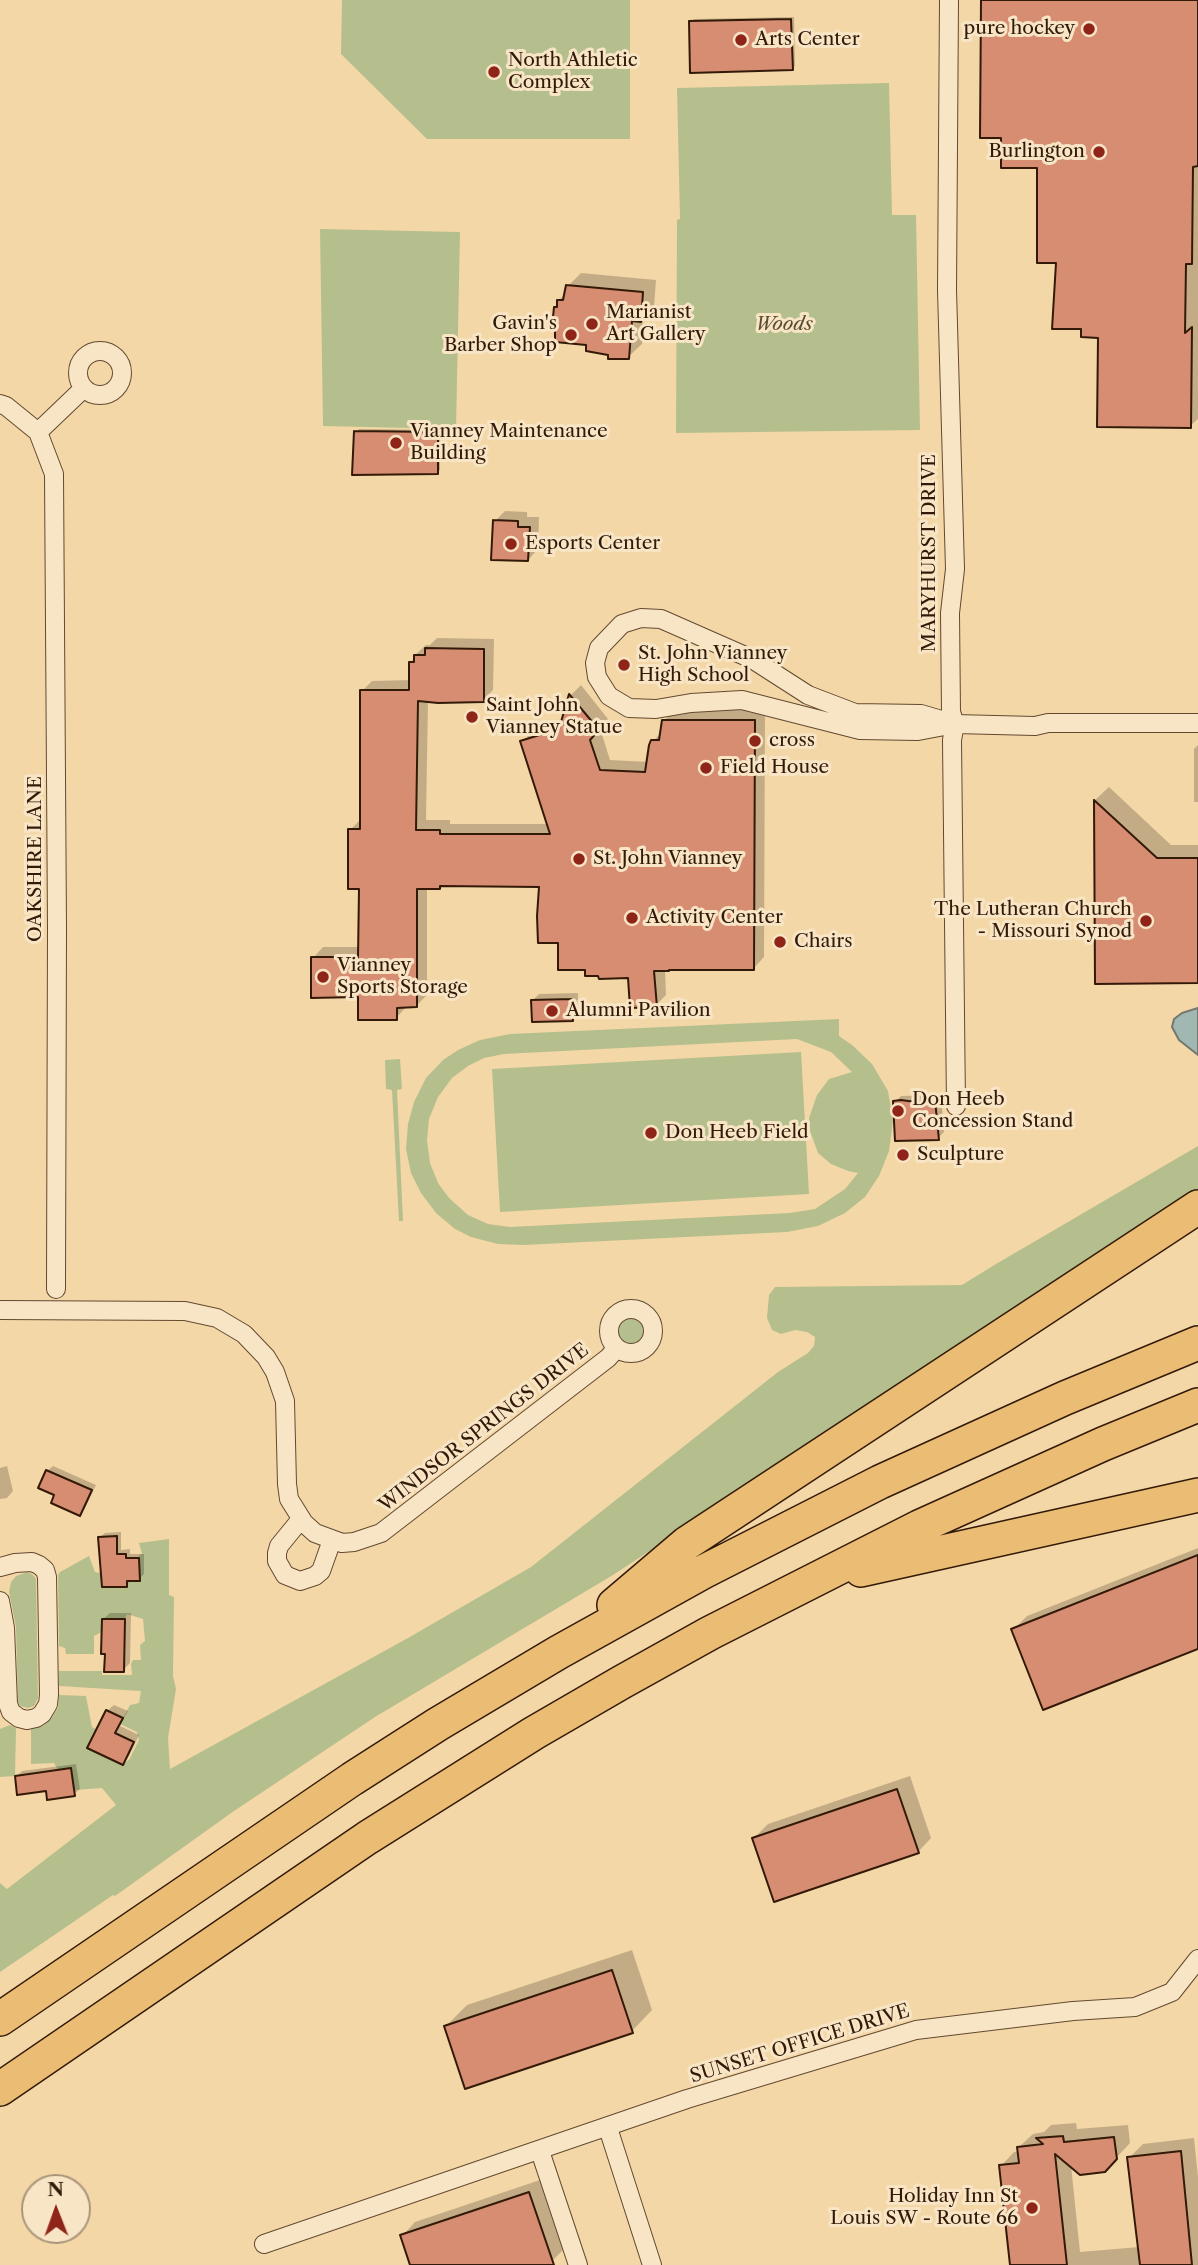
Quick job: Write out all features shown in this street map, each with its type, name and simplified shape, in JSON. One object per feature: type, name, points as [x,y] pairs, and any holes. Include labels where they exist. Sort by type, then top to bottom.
[{"type":"highway","points":[[559,1652],[687,1543],[1198,1207]]},
{"type":"highway","points":[[0,2019],[340,1787],[438,1724],[559,1652],[703,1572],[880,1482],[1065,1398],[1198,1343]]},
{"type":"highway","points":[[0,2089],[293,1888],[452,1783],[622,1682],[919,1527],[1012,1484],[1198,1405]]},
{"type":"highway","points":[[814,1580],[1198,1494]]},
{"type":"street","name":"MARYHURST DRIVE","points":[[949,0],[947,290],[955,569],[950,613],[951,712],[955,724],[952,751],[956,1106]]},
{"type":"street","points":[[0,404],[38,432],[84,388]]},
{"type":"street","name":"OAKSHIRE LANE","points":[[38,432],[54,474],[56,1289]]},
{"type":"street","points":[[955,724],[921,714],[855,713],[808,695],[752,659],[661,619],[641,618],[622,624],[598,648],[594,663],[597,677],[610,696],[629,708],[656,709],[691,703],[742,700],[860,730],[918,731],[955,724],[1035,726],[1048,723],[1198,723]]},
{"type":"street","points":[[0,1310],[185,1311],[217,1318],[244,1334],[266,1357],[281,1388],[286,1416],[289,1499],[300,1519],[315,1533],[332,1540],[324,1563],[315,1576],[300,1581],[285,1575],[277,1561],[277,1553],[279,1546],[300,1519]]},
{"type":"street","name":"WINDSOR SPRINGS DRIVE","points":[[332,1540],[354,1542],[381,1533],[608,1358],[617,1348]]},
{"type":"street","points":[[0,1567],[32,1562],[39,1564],[47,1577],[49,1695],[48,1704],[36,1718],[19,1718],[11,1712],[8,1704],[5,1628],[0,1601]]},
{"type":"street","name":"SUNSET OFFICE DRIVE","points":[[264,2244],[687,2099],[916,2030],[1073,2011],[1135,2007],[1172,1992],[1198,1959]]},
{"type":"street","points":[[608,2128],[652,2265]]},
{"type":"street","points":[[540,2151],[578,2265]]},
{"type":"green space","name":"North Athletic Complex","points":[[342,0],[630,0],[630,139],[427,139],[341,54]]},
{"type":"green space","name":"Woods","points":[[889,83],[892,215],[916,215],[920,430],[676,433],[677,220],[680,219],[677,88]]},
{"type":"green space","points":[[320,229],[460,232],[456,429],[323,426]]},
{"type":"green space","points":[[839,1019],[839,1036],[872,1064],[888,1091],[893,1121],[889,1151],[879,1176],[865,1197],[845,1213],[818,1226],[787,1232],[524,1245],[498,1244],[471,1237],[455,1229],[436,1213],[421,1193],[411,1173],[406,1149],[408,1124],[414,1102],[426,1078],[443,1060],[480,1040],[510,1034]],"holes":[[[797,1039],[831,1052],[852,1072],[829,1079],[817,1095],[809,1118],[810,1131],[818,1153],[831,1164],[858,1173],[845,1189],[815,1209],[790,1213],[510,1227],[488,1224],[468,1215],[449,1198],[438,1183],[430,1163],[427,1140],[429,1119],[438,1097],[452,1078],[484,1058],[504,1054]]]},
{"type":"green space","name":"Don Heeb Field","points":[[801,1052],[809,1194],[500,1212],[492,1069]]},
{"type":"green space","points":[[400,1059],[402,1089],[397,1090],[403,1221],[399,1221],[392,1090],[386,1089],[385,1060]]},
{"type":"green space","points":[[1198,1146],[1198,1191],[613,1575],[375,1717],[0,1972],[0,1883],[7,1889],[116,1805],[102,1788],[74,1790],[71,1768],[58,1770],[54,1763],[31,1764],[31,1729],[42,1726],[51,1719],[58,1708],[59,1695],[86,1696],[92,1727],[97,1730],[87,1748],[123,1764],[129,1760],[139,1740],[137,1732],[120,1724],[130,1705],[139,1703],[141,1691],[59,1686],[59,1671],[102,1671],[102,1675],[132,1675],[131,1664],[133,1660],[141,1660],[140,1645],[145,1641],[143,1619],[127,1614],[125,1619],[102,1619],[102,1632],[94,1636],[94,1654],[66,1654],[65,1648],[59,1646],[60,1572],[89,1556],[95,1572],[102,1576],[102,1587],[126,1587],[127,1581],[140,1581],[139,1555],[142,1554],[139,1543],[169,1539],[169,1595],[174,1597],[173,1676],[176,1689],[168,1738],[170,1769],[531,1567],[778,1372],[808,1353],[814,1346],[815,1337],[795,1330],[781,1334],[772,1330],[767,1318],[769,1295],[775,1287],[962,1285]]},
{"type":"green space","points":[[631,1317],[641,1321],[645,1331],[641,1341],[631,1345],[621,1341],[617,1331],[621,1321]]},
{"type":"green space","points":[[28,1572],[36,1579],[38,1698],[34,1706],[28,1708],[20,1706],[18,1702],[16,1627],[9,1592],[11,1582],[16,1576]]},
{"type":"green space","points":[[10,1725],[16,1728],[15,1776],[0,1777],[0,1729]]},
{"type":"water","points":[[1198,1008],[1198,1055],[1179,1040],[1172,1027],[1174,1019],[1182,1013]]},
{"type":"building","points":[[981,0],[1198,0],[1198,166],[1193,167],[1192,264],[1186,264],[1185,333],[1192,327],[1191,428],[1097,427],[1098,338],[1081,337],[1081,329],[1052,329],[1056,263],[1037,263],[1037,168],[1001,168],[1001,138],[980,138]]},
{"type":"building","name":"Arts Center","points":[[791,19],[793,70],[690,73],[689,21]]},
{"type":"building","name":"Marianist Art Gallery","points":[[566,285],[643,292],[641,322],[632,321],[629,359],[608,359],[608,355],[586,351],[586,345],[555,342],[555,327],[552,327],[554,307],[557,307],[557,300],[563,300]]},
{"type":"building","name":"Vianney Maintenance Building","points":[[354,431],[438,432],[438,474],[352,475]]},
{"type":"building","name":"Esports Center","points":[[493,520],[518,521],[518,527],[530,527],[528,561],[491,560]]},
{"type":"building","name":"St. John Vianney High School","points":[[425,648],[484,649],[484,702],[418,701],[416,830],[440,830],[440,834],[550,834],[520,741],[559,729],[569,694],[599,730],[590,740],[600,770],[645,772],[649,745],[651,740],[659,740],[662,720],[755,720],[754,970],[654,971],[657,1007],[630,1008],[628,978],[599,979],[598,976],[585,976],[585,970],[558,970],[558,943],[538,943],[539,887],[440,886],[440,889],[417,889],[417,1007],[397,1008],[397,1020],[358,1020],[358,997],[311,998],[311,957],[358,957],[359,889],[348,889],[348,829],[360,829],[360,690],[409,690],[409,662],[414,662],[414,655],[425,655]]},
{"type":"building","name":"The Lutheran Church - Missouri Synod","points":[[1094,800],[1157,858],[1198,858],[1198,983],[1095,984]]},
{"type":"building","name":"Alumni Pavilion","points":[[572,999],[573,1021],[532,1022],[531,1000]]},
{"type":"building","points":[[935,1100],[939,1140],[895,1141],[893,1101]]},
{"type":"building","points":[[46,1470],[92,1490],[80,1516],[51,1503],[54,1495],[38,1488]]},
{"type":"building","points":[[117,1536],[117,1554],[126,1554],[126,1558],[139,1558],[140,1581],[127,1581],[127,1587],[102,1587],[98,1537]]},
{"type":"building","points":[[1198,1555],[1198,1649],[1043,1710],[1011,1629]]},
{"type":"building","points":[[102,1619],[125,1619],[124,1672],[104,1672],[105,1654],[101,1654]]},
{"type":"building","points":[[106,1710],[123,1718],[115,1733],[134,1742],[123,1765],[87,1748]]},
{"type":"building","points":[[71,1768],[75,1796],[47,1800],[46,1791],[17,1795],[15,1776]]},
{"type":"building","points":[[897,1789],[919,1853],[774,1902],[752,1838]]},
{"type":"building","points":[[612,1970],[633,2033],[465,2089],[444,2026]]},
{"type":"building","name":"Holiday Inn St Louis SW - Route 66","points":[[1063,2136],[1064,2142],[1114,2137],[1117,2159],[1105,2172],[1080,2175],[1055,2154],[1067,2265],[1010,2265],[999,2165],[1019,2163],[1017,2147],[1043,2144],[1036,2138]]},
{"type":"building","points":[[1181,2151],[1192,2265],[1140,2265],[1127,2157]]},
{"type":"building","points":[[529,2192],[554,2265],[410,2265],[400,2235]]},
{"type":"place","name":"pure hockey","points":[[1089,29]]},
{"type":"place","name":"Arts Center","points":[[741,40]]},
{"type":"place","name":"North Athletic Complex","points":[[494,72]]},
{"type":"place","name":"Burlington","points":[[1099,152]]},
{"type":"place","name":"Marianist Art Gallery","points":[[592,324]]},
{"type":"place","name":"Gavin's Barber Shop","points":[[571,335]]},
{"type":"place","name":"Vianney Maintenance Building","points":[[396,443]]},
{"type":"place","name":"Esports Center","points":[[511,544]]},
{"type":"place","name":"St. John Vianney High School","points":[[624,665]]},
{"type":"place","name":"Saint John Vianney Statue","points":[[472,717]]},
{"type":"place","name":"cross","points":[[755,741]]},
{"type":"place","name":"Field House","points":[[706,768]]},
{"type":"place","name":"St. John Vianney","points":[[579,859]]},
{"type":"place","name":"Activity Center","points":[[632,918]]},
{"type":"place","name":"The Lutheran Church - Missouri Synod","points":[[1146,921]]},
{"type":"place","name":"Chairs","points":[[780,942]]},
{"type":"place","name":"Vianney Sports Storage","points":[[323,977]]},
{"type":"place","name":"Alumni Pavilion","points":[[552,1011]]},
{"type":"place","name":"Don Heeb Concession Stand","points":[[898,1111]]},
{"type":"place","name":"Don Heeb Field","points":[[651,1133]]},
{"type":"place","name":"Sculpture","points":[[903,1155]]},
{"type":"place","name":"Holiday Inn St Louis SW - Route 66","points":[[1032,2208]]}]
